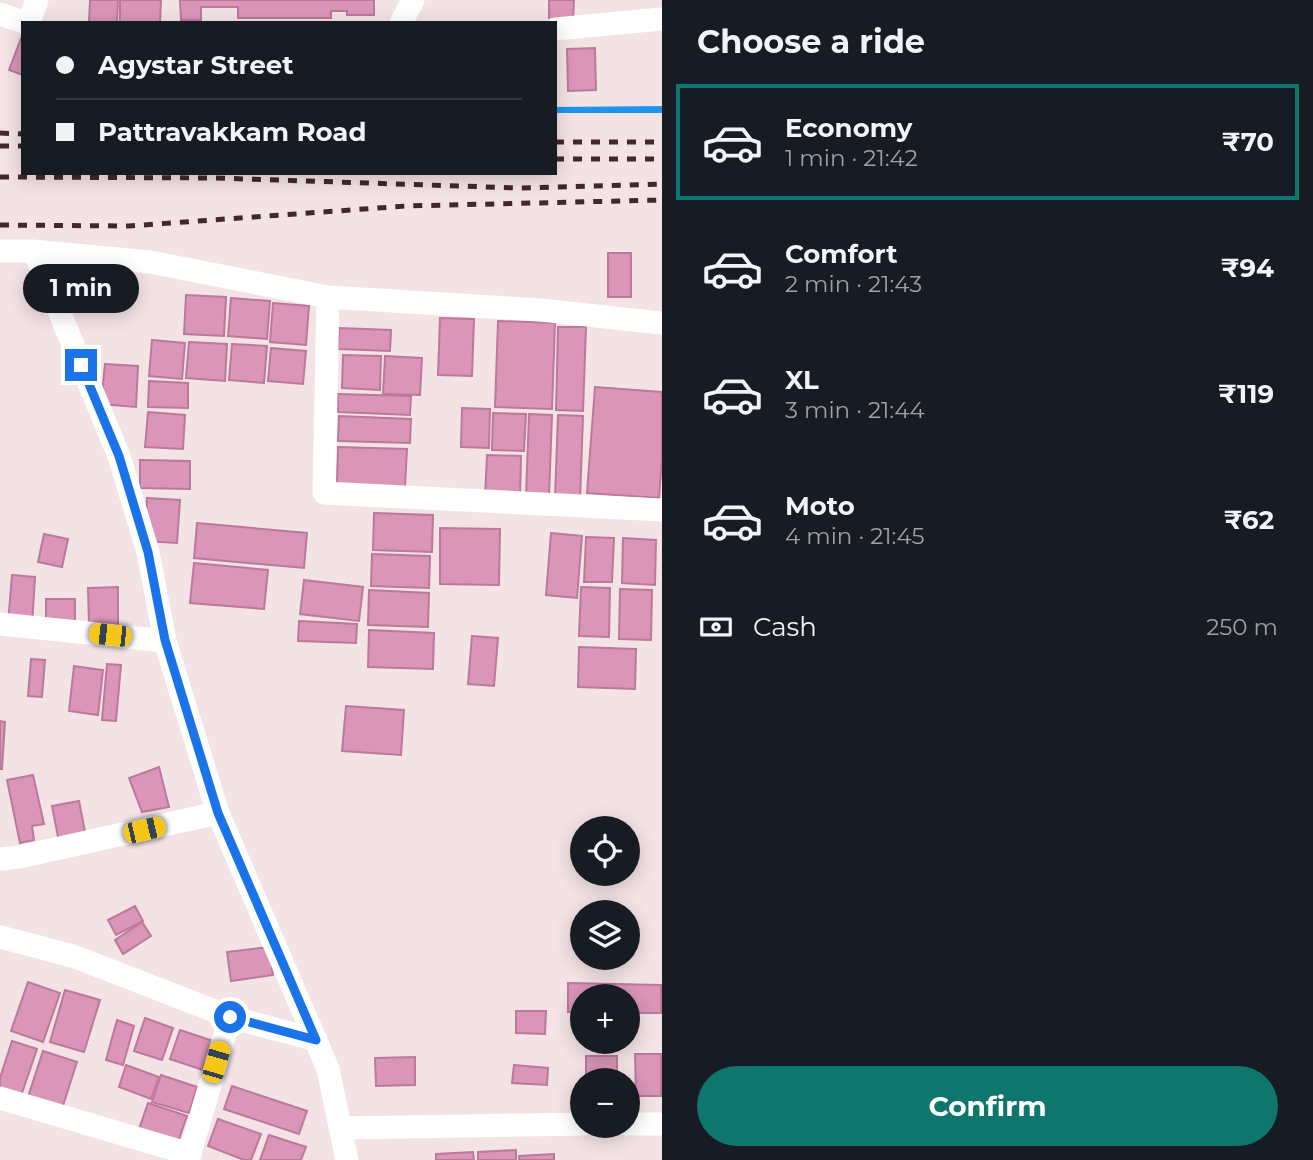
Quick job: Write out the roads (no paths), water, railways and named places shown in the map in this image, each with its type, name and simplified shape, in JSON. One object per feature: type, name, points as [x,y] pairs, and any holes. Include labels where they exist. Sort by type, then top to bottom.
[{"type":"street","points":[[28,21],[37,0]]},
{"type":"street","points":[[402,21],[413,0]]},
{"type":"street","points":[[0,14],[21,21]]},
{"type":"street","points":[[557,29],[662,19]]},
{"type":"street","points":[[0,251],[150,262],[328,296],[541,310],[662,323]]},
{"type":"street","points":[[35,253],[119,456],[148,552],[165,640],[218,813],[328,1069],[347,1160]]},
{"type":"street","points":[[328,296],[324,493],[662,510]]},
{"type":"street","points":[[0,624],[165,640]]},
{"type":"street","points":[[0,859],[218,813]]},
{"type":"street","points":[[0,937],[72,956],[230,1017],[316,1040]]},
{"type":"street","points":[[0,1098],[189,1157],[230,1017]]},
{"type":"street","points":[[342,1128],[570,1124]]},
{"type":"street","points":[[640,1124],[662,1124]]},
{"type":"water","points":[[662,106],[662,113],[557,113],[557,107]]},
{"type":"railway","points":[[0,133],[21,134]]},
{"type":"railway","points":[[557,142],[662,142]]},
{"type":"railway","points":[[0,146],[21,146]]},
{"type":"railway","points":[[557,159],[662,159]]},
{"type":"railway","points":[[0,177],[216,178],[519,188],[662,184]]},
{"type":"railway","points":[[0,225],[129,226],[406,206],[662,200]]}]
